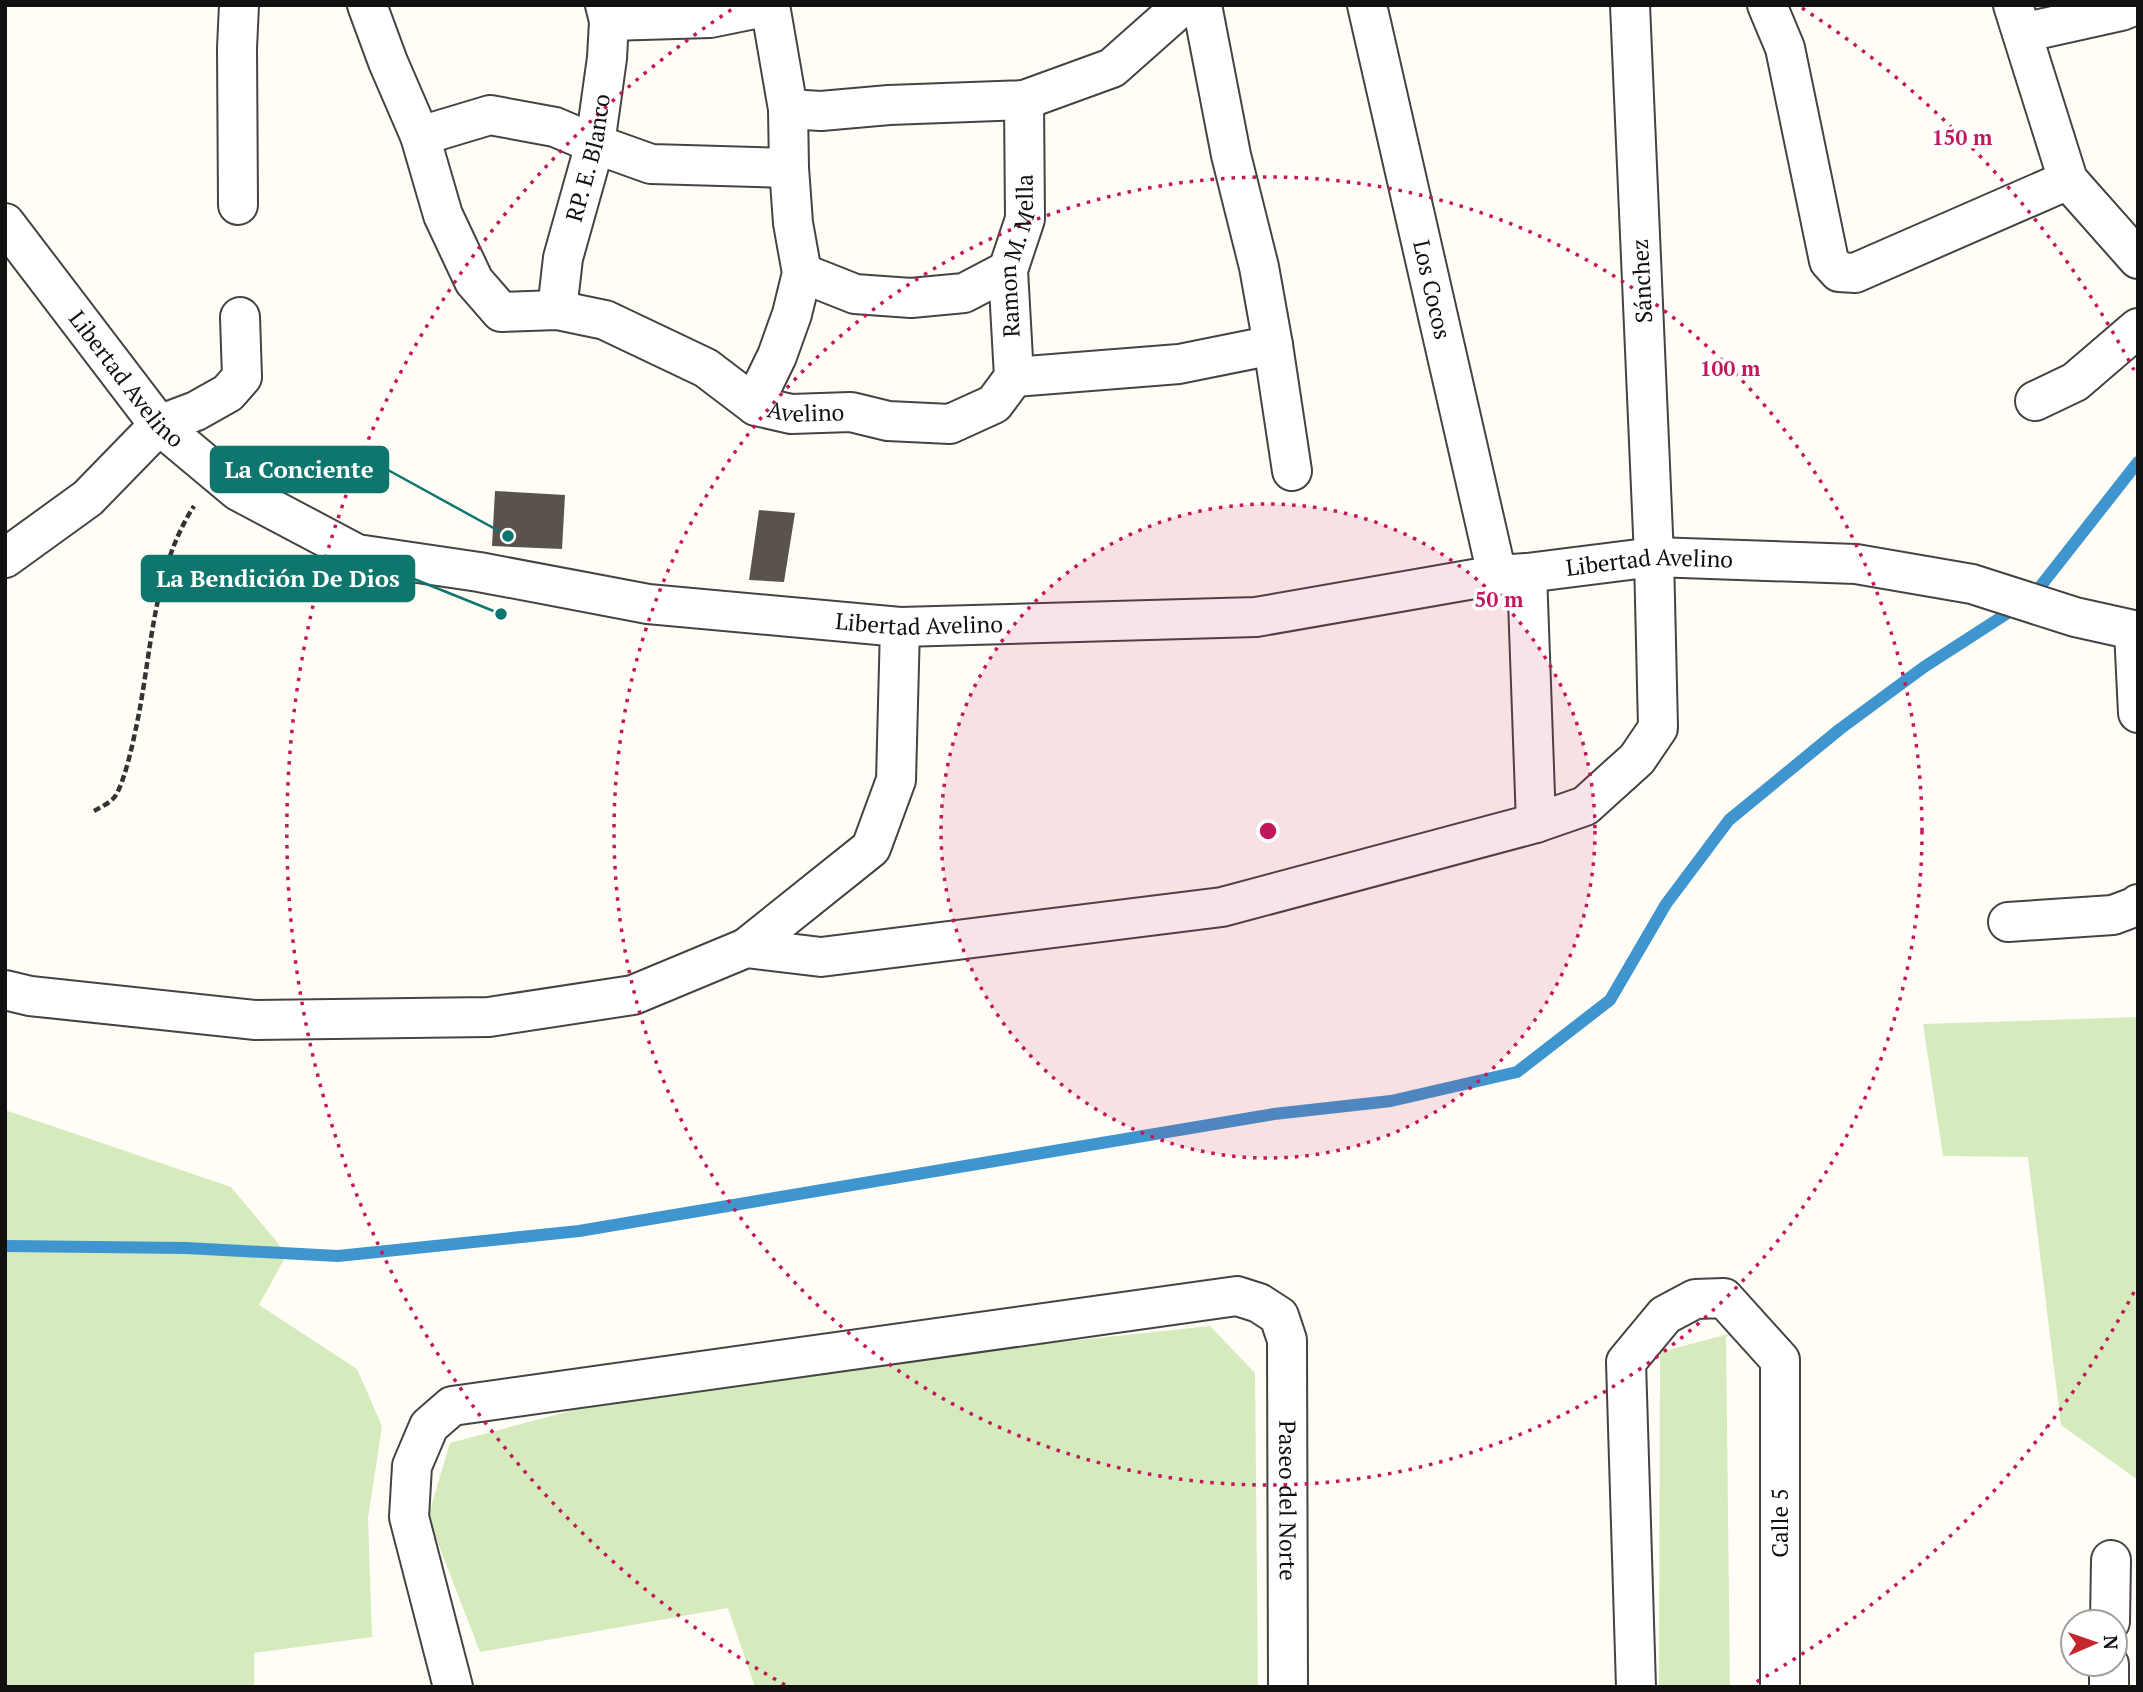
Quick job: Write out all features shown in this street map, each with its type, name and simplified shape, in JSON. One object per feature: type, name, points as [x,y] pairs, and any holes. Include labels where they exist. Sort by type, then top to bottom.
[{"type":"street","points":[[238,205],[239,5]]},
{"type":"street","points":[[367,5],[420,136],[490,115],[555,127],[652,164],[789,168]]},
{"type":"street","points":[[788,109],[821,111],[888,105],[1024,100],[1112,68],[1183,5]]},
{"type":"street","points":[[1202,5],[1231,155],[1259,267],[1292,471]]},
{"type":"street","name":"Los Cocos","points":[[1367,5],[1512,574],[1536,823]]},
{"type":"street","name":"Sánchez","points":[[746,948],[821,957],[1222,907],[1536,823],[1585,806],[1637,759],[1658,728],[1654,557],[1630,5]]},
{"type":"street","points":[[1767,5],[1785,48],[1829,261],[1839,272],[1854,273],[2068,180]]},
{"type":"street","points":[[2136,5],[2121,11],[2018,19],[2068,180],[2138,259]]},
{"type":"street","points":[[607,13],[710,18],[770,6],[788,109],[793,223],[802,273],[792,314],[756,406]]},
{"type":"street","name":"RP. E. Blanco","points":[[556,310],[564,258],[595,144],[607,58],[607,13]]},
{"type":"street","name":"Ramon M. Mella","points":[[1004,391],[1008,270],[1025,219],[1024,100]]},
{"type":"street","name":"Avelino","points":[[420,136],[443,215],[474,281],[501,312],[556,310],[605,320],[706,368],[756,406],[791,414],[851,412],[888,421],[950,424],[1004,391],[1179,364],[1273,345]]},
{"type":"street","name":"Libertad Avelino","points":[[5,223],[159,425],[238,491],[357,554],[480,572],[648,604],[900,627],[1256,617],[1512,574],[1654,557],[1856,564],[1972,584],[2075,617],[2136,631]]},
{"type":"street","points":[[802,273],[855,294],[911,298],[964,293],[1008,270]]},
{"type":"street","points":[[5,558],[88,498],[159,425],[196,411],[228,393],[242,377],[240,317]]},
{"type":"street","points":[[2035,401],[2075,382],[2138,328]]},
{"type":"street","points":[[5,990],[30,996],[256,1020],[488,1017],[633,995],[746,948],[871,848],[896,780],[900,627]]},
{"type":"street","points":[[2136,631],[2138,713]]},
{"type":"street","points":[[2008,922],[2113,915],[2138,904]]},
{"type":"street","name":"Paseo del Norte","points":[[453,1687],[409,1517],[412,1465],[429,1426],[452,1406],[1237,1296],[1259,1303],[1279,1316],[1287,1340],[1288,1687]]},
{"type":"street","name":"Calle 5","points":[[1636,1687],[1626,1362],[1665,1315],[1695,1299],[1724,1298],[1780,1360],[1780,1687]]},
{"type":"street","points":[[2110,1608],[2111,1560]]},
{"type":"path","points":[[94,811],[115,797],[131,751],[143,695],[159,591],[184,522],[216,473]]},
{"type":"green space","points":[[2138,1017],[2138,1480],[2061,1425],[2028,1157],[1943,1156],[1923,1024]]},
{"type":"green space","points":[[5,1110],[231,1187],[287,1254],[259,1305],[357,1369],[382,1426],[368,1518],[372,1637],[254,1653],[254,1687],[5,1687]]},
{"type":"green space","points":[[1210,1326],[1255,1373],[1258,1687],[755,1687],[728,1608],[480,1652],[428,1517],[450,1443],[676,1383]]},
{"type":"green space","points":[[1752,1328],[1726,1337],[1730,1687],[1659,1687],[1660,1352]]},
{"type":"building","points":[[495,491],[565,495],[562,549],[492,546]]},
{"type":"building","points":[[759,510],[795,513],[784,582],[749,580]]},
{"type":"waterway","points":[[2032,597],[2138,462]]},
{"type":"waterway","points":[[5,1246],[186,1248],[338,1256],[579,1231],[1274,1114],[1391,1101],[1517,1072],[1610,1000],[1666,904],[1729,820],[1840,729],[1924,667],[2017,607]]},
{"type":"place","name":"La Conciente","points":[[508,536]]},
{"type":"place","name":"La Bendición De Dios","points":[[501,614]]}]
